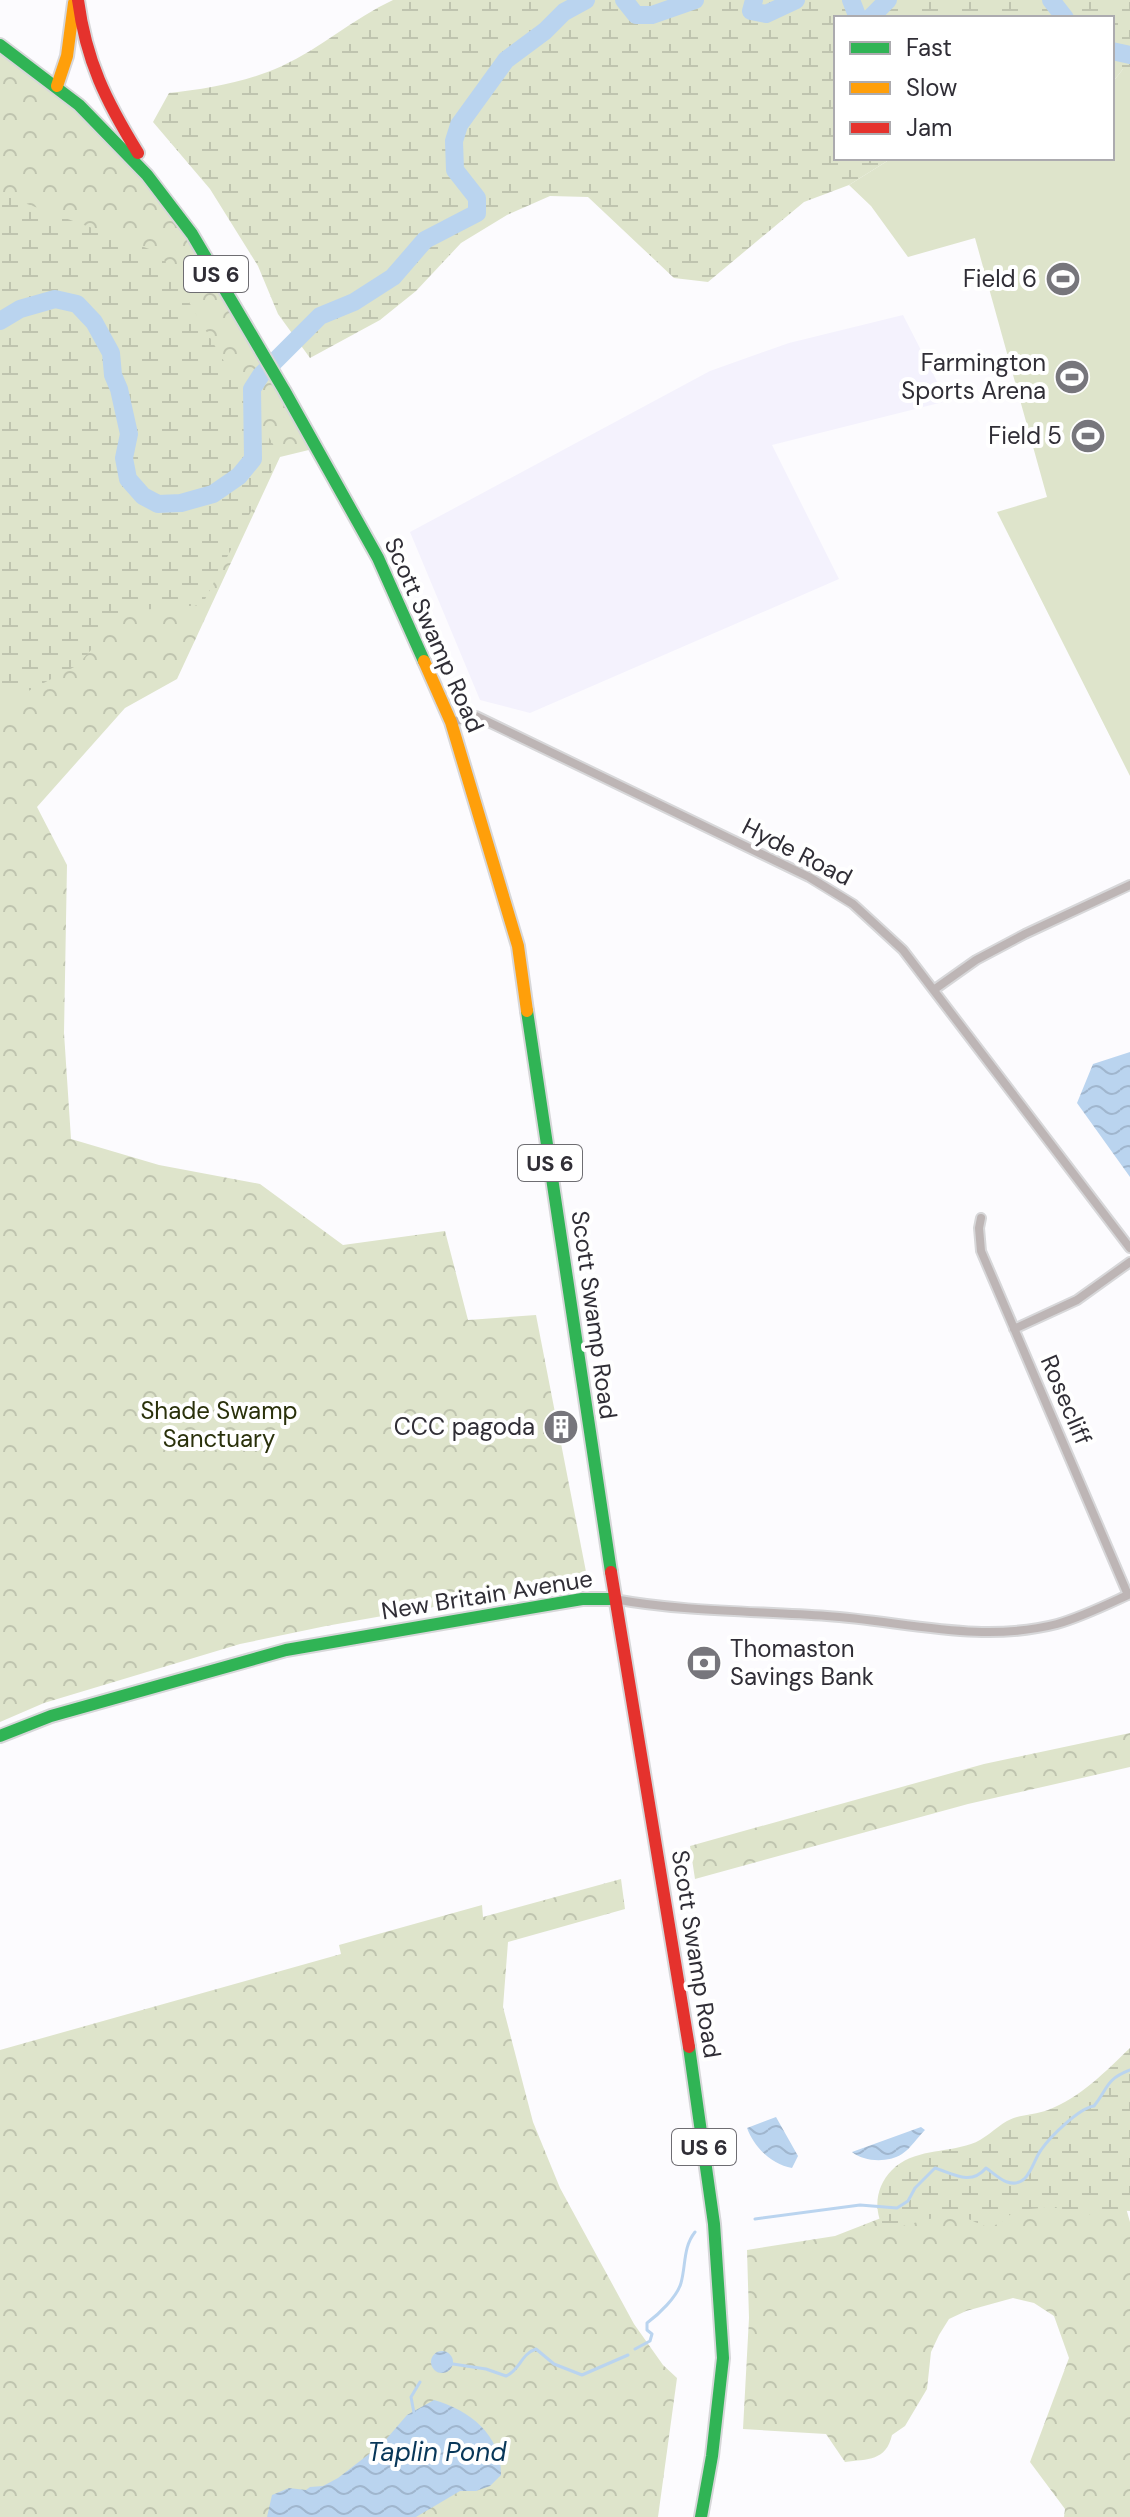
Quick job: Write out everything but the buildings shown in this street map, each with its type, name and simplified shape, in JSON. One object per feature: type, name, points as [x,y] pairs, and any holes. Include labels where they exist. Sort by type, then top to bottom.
[{"type":"main road","points":[[57,86],[67,56],[76,0]]},
{"type":"main road","points":[[76,0],[85,51],[99,90],[169,202]]},
{"type":"main road","name":"US 6","points":[[0,45],[57,86]]},
{"type":"main road","name":"Scott Swamp Road","points":[[57,86],[111,136],[169,202],[211,263],[378,558],[451,722],[518,946],[613,1599],[679,1974],[714,2224],[723,2358],[712,2456],[701,2517]]},
{"type":"main road","name":"New Britain Avenue","points":[[0,1736],[51,1716],[286,1650],[582,1599],[613,1599]]},
{"type":"street","name":"Hyde Road","points":[[451,722],[476,716],[809,877],[853,904],[903,950],[935,989],[1130,1248]]},
{"type":"street","points":[[935,989],[976,960],[1130,885]]},
{"type":"street","name":"Rosecliff","points":[[981,1218],[981,1251],[1129,1595]]},
{"type":"street","points":[[1014,1329],[1077,1300],[1130,1262]]},
{"type":"street","name":"New Britain Avenue","points":[[613,1599],[665,1606],[843,1617],[958,1631],[1026,1630],[1055,1624],[1129,1595]]},
{"type":"shaded area","points":[[903,315],[947,401],[772,445],[839,579],[530,713],[480,700],[410,532],[710,371],[789,343]]},
{"type":"green space","points":[[393,0],[1130,0],[1130,69],[1123,69],[1114,80],[1114,16],[834,16],[834,160],[889,160],[849,185],[804,202],[708,282],[674,278],[588,197],[550,196],[507,215],[461,243],[416,291],[380,320],[310,358],[278,314],[258,266],[210,189],[153,122],[169,93],[227,84],[269,72],[296,59]]},
{"type":"green space","name":"Shade Swamp Sanctuary","points":[[0,45],[147,175],[317,448],[280,457],[177,679],[125,708],[37,807],[67,865],[64,1033],[71,1139],[159,1165],[260,1184],[343,1245],[445,1231],[468,1320],[536,1315],[588,1582],[326,1626],[240,1644],[44,1703],[0,1722]]},
{"type":"green space","name":"Farmington Sports Arena","points":[[1123,69],[1130,69],[1130,776],[997,512],[1047,497],[975,238],[908,257],[871,206],[849,185],[889,160],[1114,160],[1114,80]]},
{"type":"green space","points":[[0,194],[160,253],[280,456],[202,605],[128,611],[76,666],[0,706]]},
{"type":"green space","points":[[1130,1733],[1130,1767],[968,1804],[695,1879],[690,1846],[984,1764]]},
{"type":"green space","points":[[621,1879],[625,1909],[508,1942],[503,2007],[533,2122],[560,2188],[634,2324],[663,2365],[677,2378],[658,2517],[0,2517],[0,2050],[341,1954],[339,1945],[482,1905],[483,1917]]},
{"type":"green space","points":[[1130,2048],[1130,2211],[1110,2210],[1076,2217],[1056,2207],[1015,2210],[995,2225],[947,2216],[885,2231],[877,2207],[879,2191],[886,2177],[900,2163],[919,2155],[971,2144],[1012,2119],[1060,2105],[1092,2083]]},
{"type":"green space","points":[[1104,2131],[1130,2222],[1130,2517],[1064,2517],[1065,2509],[1030,2462],[1069,2358],[1054,2316],[1034,2303],[1013,2298],[949,2319],[931,2352],[927,2389],[905,2426],[892,2435],[885,2450],[875,2457],[845,2462],[826,2434],[743,2429],[749,2318],[747,2250],[835,2236]]},
{"type":"water","points":[[1130,1052],[1130,1177],[1077,1103],[1093,1064]]},
{"type":"water","points":[[776,2117],[798,2156],[792,2168],[764,2154],[747,2128]]},
{"type":"water","points":[[921,2127],[925,2130],[896,2157],[869,2159],[852,2152]]},
{"type":"water","points":[[442,2351],[450,2354],[453,2362],[450,2370],[442,2373],[434,2370],[431,2362],[434,2354]]},
{"type":"water","name":"Taplin Pond","points":[[434,2400],[460,2410],[490,2437],[500,2461],[501,2475],[490,2486],[476,2491],[460,2491],[416,2517],[267,2517],[272,2495],[289,2488],[306,2490],[323,2486],[338,2478],[382,2444],[407,2415]]},
{"type":"waterway","points":[[0,321],[20,309],[55,299],[77,304],[94,322],[111,353],[113,375],[129,434],[124,458],[128,479],[143,496],[158,504],[181,503],[213,494],[239,476],[253,459],[252,389],[261,375],[320,316],[354,302],[393,277],[425,240],[477,213],[477,198],[455,170],[454,141],[459,125],[506,60],[545,31],[564,12],[586,0]]},
{"type":"waterway","points":[[624,0],[636,15],[652,15],[695,0]]},
{"type":"waterway","points":[[754,0],[751,11],[766,14],[796,0]]},
{"type":"waterway","points":[[851,0],[857,16]]},
{"type":"waterway","points":[[872,16],[888,0]]},
{"type":"waterway","points":[[1051,0],[1063,16]]},
{"type":"waterway","points":[[1114,51],[1130,55]]},
{"type":"waterway","points":[[755,2219],[860,2205],[897,2208],[908,2201],[915,2188],[935,2168],[968,2177],[986,2168],[1004,2181],[1020,2182],[1058,2131],[1073,2117],[1094,2106],[1112,2081],[1130,2070]]},
{"type":"waterway","points":[[635,2349],[650,2341],[652,2334],[647,2330],[647,2323],[676,2294],[695,2232]]},
{"type":"waterway","points":[[453,2364],[486,2369],[506,2376],[536,2349],[554,2364],[582,2375],[628,2355]]},
{"type":"waterway","points":[[414,2413],[411,2397],[420,2382]]},
{"type":"traffic: fast","points":[[0,45],[79,105],[147,175],[192,234],[378,558],[424,661]]},
{"type":"traffic: fast","points":[[527,1011],[611,1572]]},
{"type":"traffic: fast","points":[[0,1736],[51,1716],[286,1650],[582,1599],[613,1599]]},
{"type":"traffic: fast","points":[[689,2047],[714,2224],[723,2358],[712,2456],[701,2517]]},
{"type":"traffic: slow","points":[[57,86],[67,56],[74,3]]},
{"type":"traffic: slow","points":[[424,661],[451,722],[518,946],[527,1011]]},
{"type":"traffic: jam","points":[[78,0],[86,42],[99,80],[138,153]]},
{"type":"traffic: jam","points":[[611,1572],[689,2047]]},
{"type":"place","name":"Field 6","points":[[1063,279]]},
{"type":"place","name":"Farmington Sports Arena","points":[[1072,377]]},
{"type":"place","name":"Field 5","points":[[1088,436]]},
{"type":"place","name":"CCC pagoda","points":[[561,1427]]},
{"type":"place","name":"Thomaston Savings Bank","points":[[704,1663]]}]
